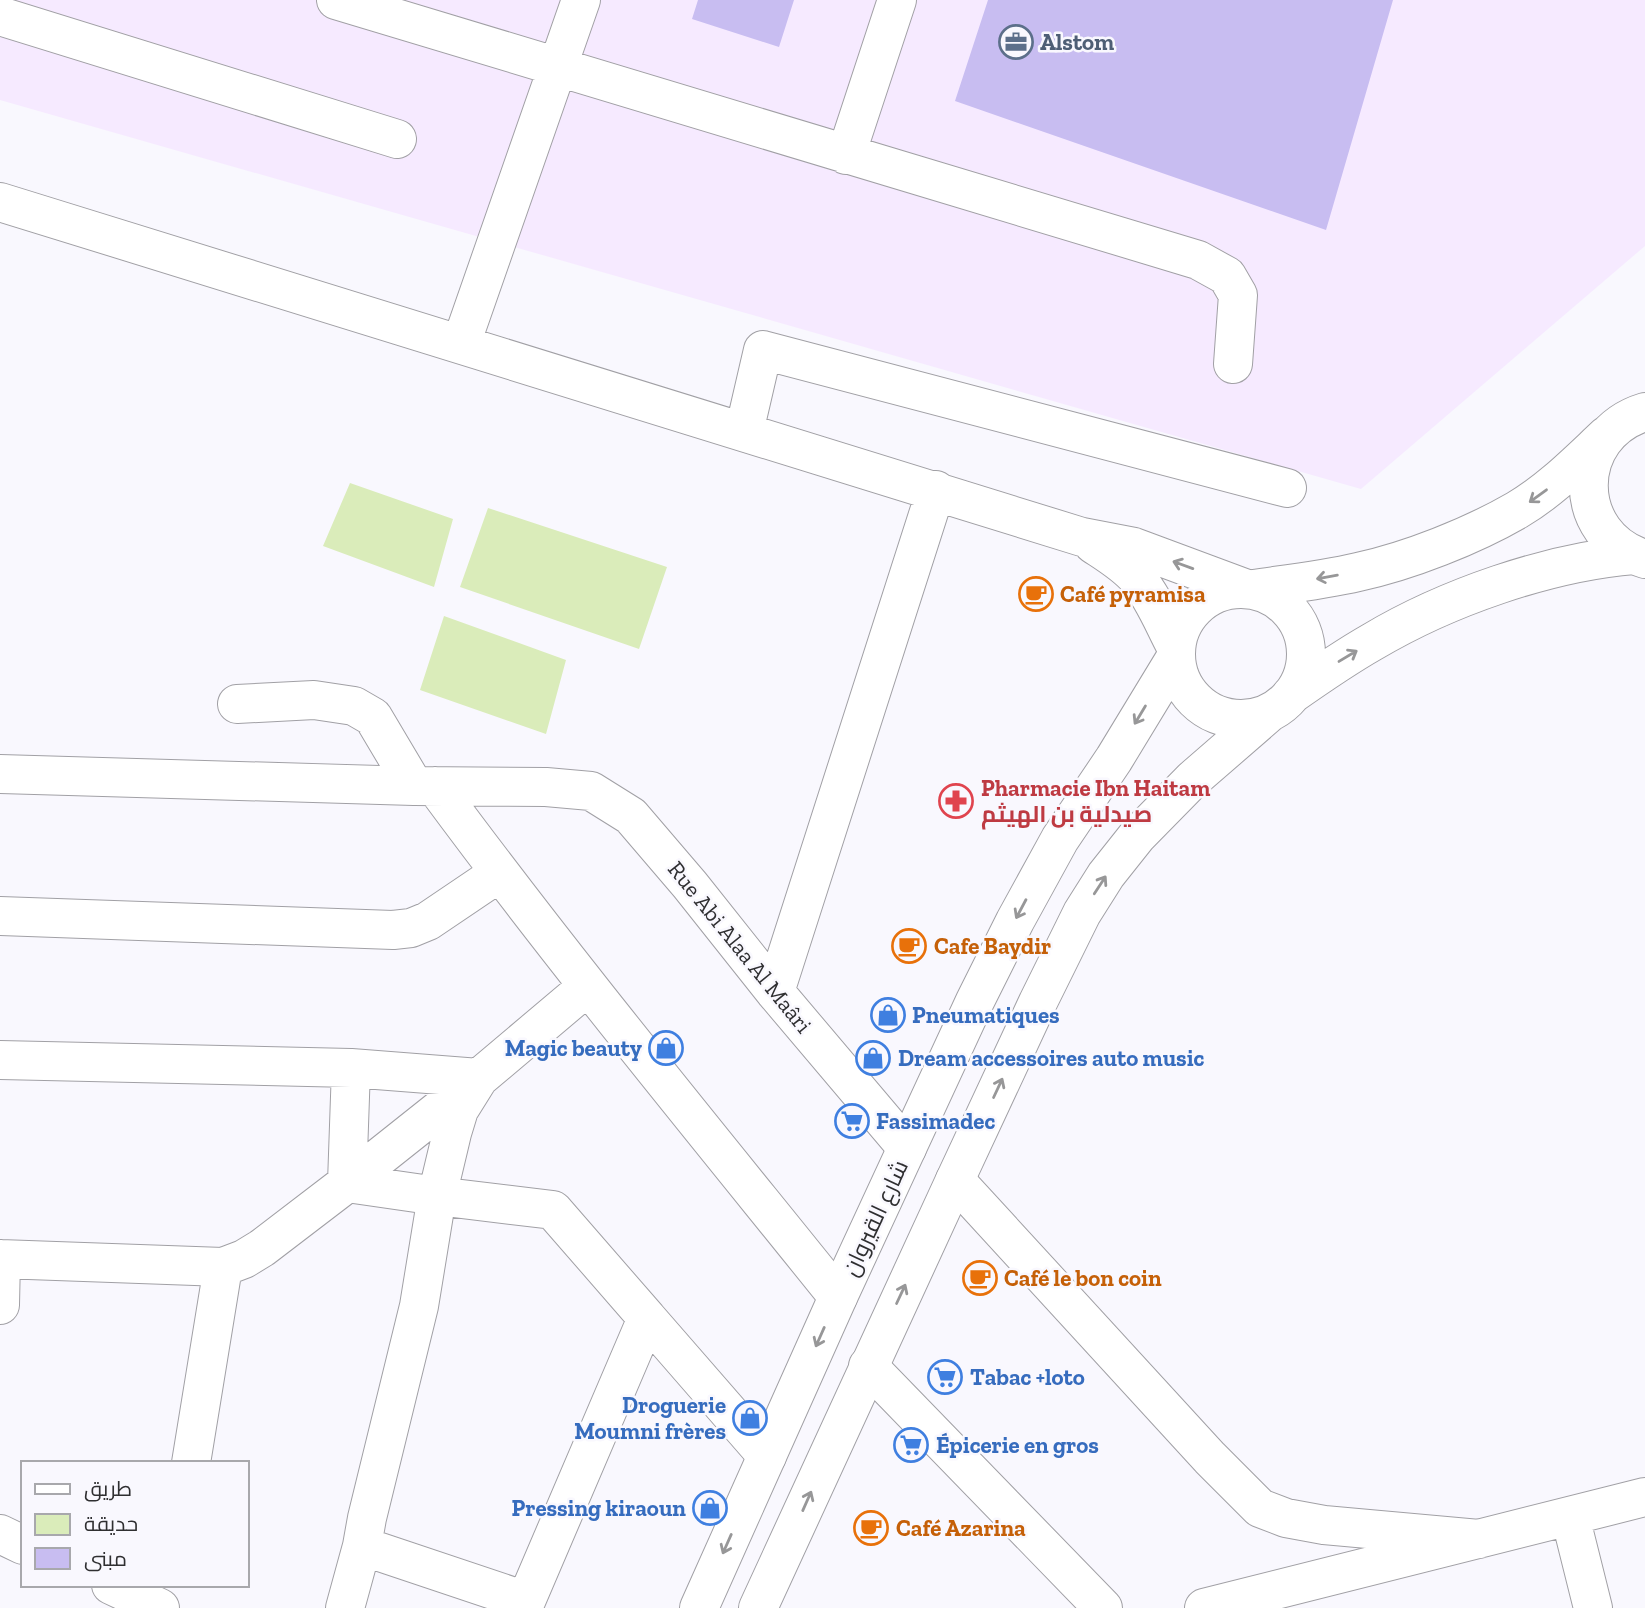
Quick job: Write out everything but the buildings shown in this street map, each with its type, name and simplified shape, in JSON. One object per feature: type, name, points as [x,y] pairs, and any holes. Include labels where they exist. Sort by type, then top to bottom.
[{"type":"street","points":[[335,0],[1198,260],[1227,276],[1238,295],[1233,364]]},
{"type":"street","points":[[461,344],[581,0]]},
{"type":"street","points":[[846,155],[898,0]]},
{"type":"street","points":[[0,16],[397,139]]},
{"type":"street","points":[[0,202],[1082,537],[1134,547],[1250,589],[1269,594],[1283,603],[1295,616],[1303,631],[1306,664],[1301,680],[1280,704],[1244,719],[1219,716],[1207,710],[1188,693],[1177,670],[1176,652],[1182,626],[1194,608],[1205,599],[1232,589],[1250,589],[1360,572],[1450,542],[1518,509],[1552,485],[1625,423]]},
{"type":"street","points":[[744,432],[764,350],[1287,488]]},
{"type":"street","points":[[1639,557],[1621,548],[1601,528],[1594,515],[1588,488],[1593,460],[1599,446],[1625,423],[1645,393]]},
{"type":"street","points":[[775,992],[936,490]]},
{"type":"street","points":[[1082,537],[1123,564],[1138,579],[1149,594],[1176,652]]},
{"type":"street","points":[[758,1608],[1032,1014],[1082,913],[1137,836],[1193,779],[1280,704],[1374,640],[1427,613],[1497,586],[1567,565],[1603,558],[1639,557]]},
{"type":"street","name":"شارع القيروان","points":[[699,1608],[838,1297],[975,1001],[1038,877],[1114,759],[1176,652]]},
{"type":"street","points":[[237,704],[314,700],[354,706],[373,717],[424,786],[499,873],[838,1297]]},
{"type":"street","name":"Rue Abi Alaa Al Maâri","points":[[0,774],[546,787],[590,791],[631,816],[907,1148]]},
{"type":"street","points":[[0,916],[393,930],[411,928],[428,921],[499,873]]},
{"type":"street","points":[[0,1305],[1,1259],[223,1268],[244,1259],[347,1183],[479,1078],[587,986]]},
{"type":"street","points":[[0,1059],[351,1068],[479,1078]]},
{"type":"street","points":[[347,1183],[351,1068]]},
{"type":"street","points":[[345,1608],[419,1306],[437,1196],[459,1111],[479,1078]]},
{"type":"street","points":[[955,1180],[1210,1458],[1260,1508],[1286,1518],[1324,1525],[1479,1539]]},
{"type":"street","points":[[347,1183],[553,1210],[767,1456]]},
{"type":"street","points":[[191,1461],[223,1268]]},
{"type":"street","points":[[362,1546],[524,1605],[647,1318]]},
{"type":"street","points":[[868,1366],[1103,1608]]},
{"type":"street","points":[[1204,1608],[1645,1497]]},
{"type":"street","points":[[1570,1516],[1593,1608]]},
{"type":"street","points":[[0,1534],[21,1544]]},
{"type":"street","points":[[115,1587],[160,1608]]},
{"type":"street","points":[[167,1608],[170,1587]]},
{"type":"shaded area","points":[[0,0],[1645,0],[1645,246],[1361,489],[0,100]]},
{"type":"green space","points":[[350,483],[453,519],[434,587],[323,546]]},
{"type":"green space","points":[[488,508],[667,567],[639,649],[460,587]]},
{"type":"green space","points":[[444,616],[566,660],[546,734],[420,690]]},
{"type":"place","name":"Alstom","points":[[1016,42]]},
{"type":"place","name":"Café pyramisa","points":[[1036,594]]},
{"type":"place","name":"Pharmacie Ibn Haitam صيدلية بن الهيثم","points":[[956,801]]},
{"type":"place","name":"Cafe Baydir","points":[[909,946]]},
{"type":"place","name":"Pneumatiques","points":[[888,1015]]},
{"type":"place","name":"Magic beauty","points":[[666,1048]]},
{"type":"place","name":"Dream accessoires auto music","points":[[873,1058]]},
{"type":"place","name":"Fassimadec","points":[[852,1121]]},
{"type":"place","name":"Café le bon coin","points":[[980,1278]]},
{"type":"place","name":"Tabac +loto","points":[[945,1377]]},
{"type":"place","name":"Droguerie Moumni frères","points":[[750,1418]]},
{"type":"place","name":"Épicerie en gros","points":[[911,1445]]},
{"type":"place","name":"Pressing kiraoun","points":[[710,1508]]},
{"type":"place","name":"Café Azarina","points":[[871,1528]]}]
